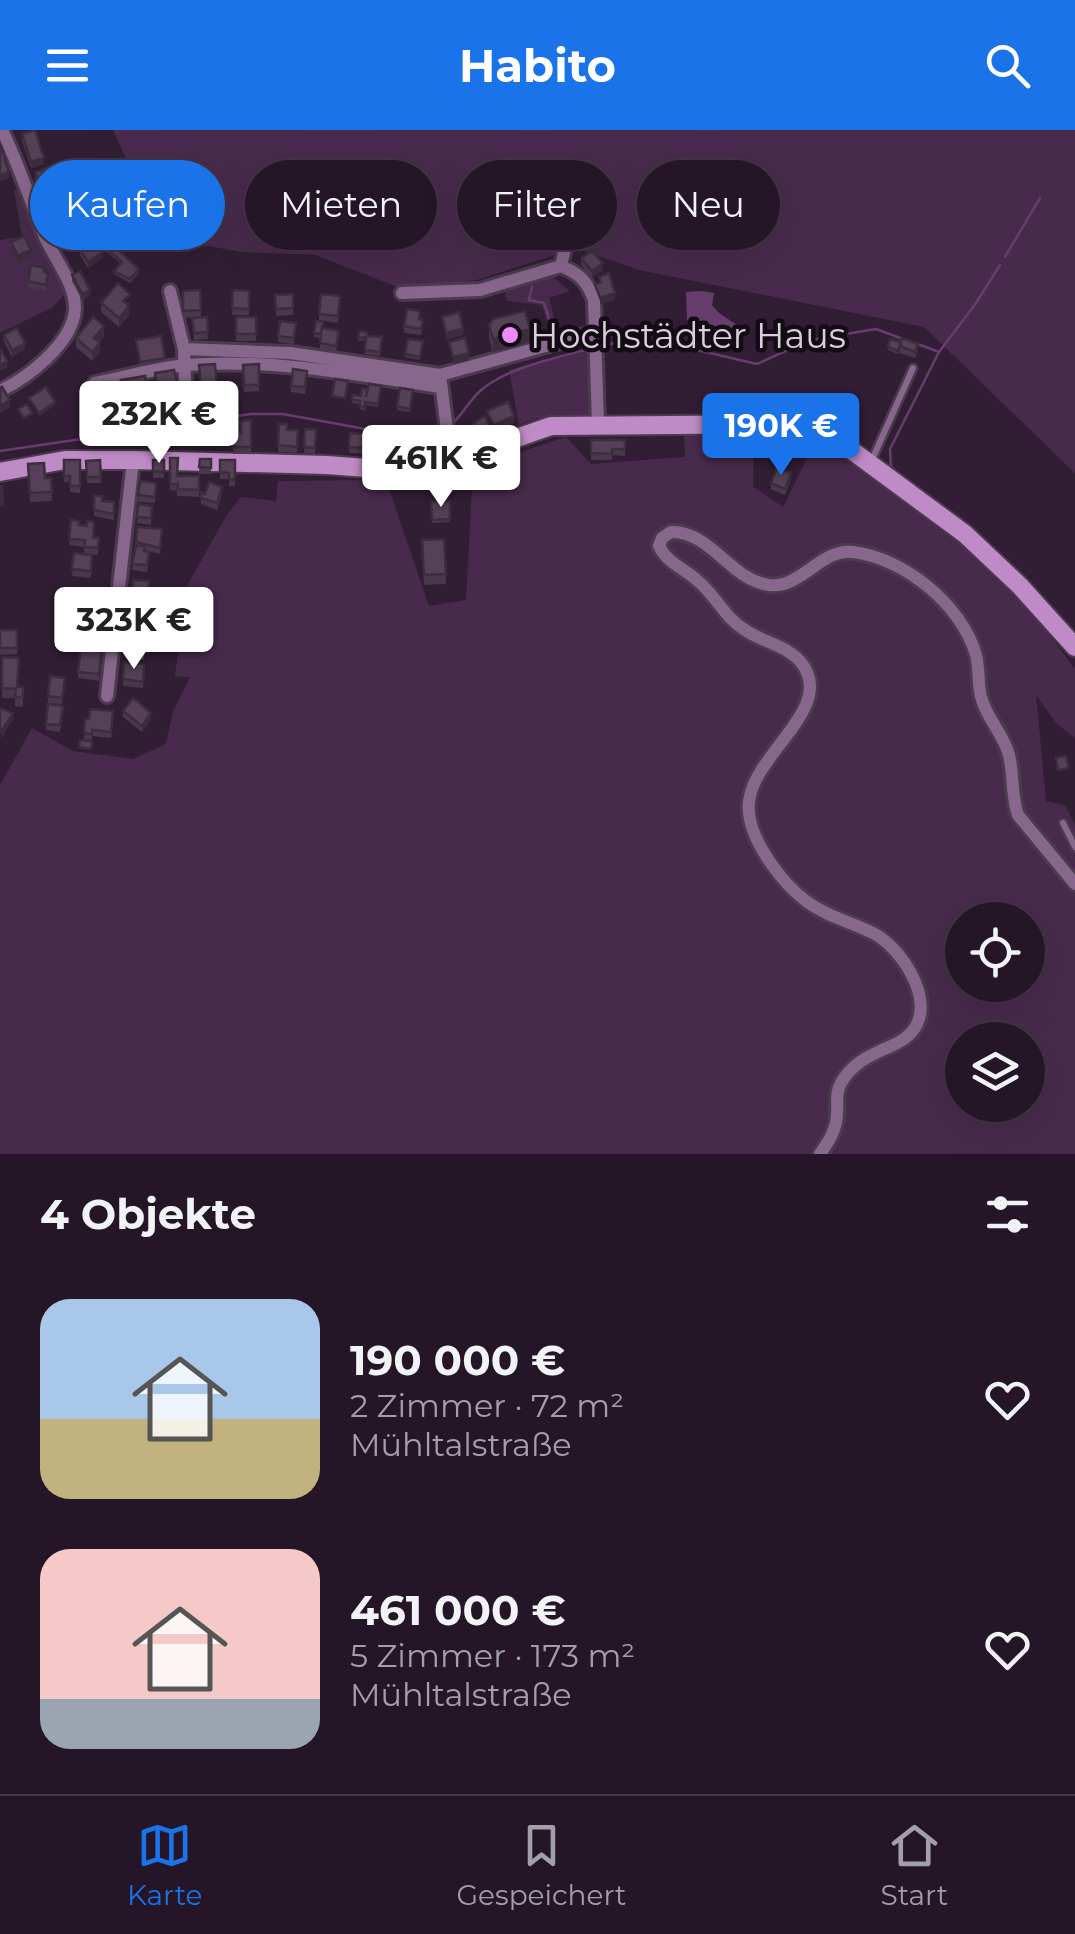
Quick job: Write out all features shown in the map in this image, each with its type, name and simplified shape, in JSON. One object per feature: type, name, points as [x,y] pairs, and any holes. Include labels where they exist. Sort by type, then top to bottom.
[{"type":"main road","points":[[0,472],[65,460],[328,465],[405,471],[452,461],[539,428],[799,424],[828,434],[992,558],[1075,647]]},
{"type":"street","points":[[0,391],[36,370],[64,335],[75,308],[63,270],[47,242],[2,130]]},
{"type":"street","points":[[561,266],[565,250]]},
{"type":"street","points":[[402,293],[480,290],[561,266],[576,272],[588,282],[594,300],[598,425]]},
{"type":"street","points":[[170,291],[184,349],[186,412]]},
{"type":"street","points":[[184,349],[440,381],[597,344]]},
{"type":"street","points":[[95,384],[184,366],[289,360]]},
{"type":"street","points":[[440,381],[452,461]]},
{"type":"street","points":[[107,696],[132,460]]},
{"type":"street","points":[[820,1154],[833,1134],[841,1083],[864,1058],[909,1037],[920,1016],[920,998],[907,969],[884,941],[802,899],[762,848],[749,815],[750,794],[757,773],[804,710],[810,685],[808,674],[789,652],[736,624],[699,581],[663,554],[659,546],[662,538],[671,532],[688,534],[749,578],[772,586],[788,582],[844,552],[884,561],[922,583],[946,605],[972,644],[980,696],[1010,758],[1018,815],[1075,884]]},
{"type":"lane","points":[[870,464],[913,368]]},
{"type":"lane","points":[[1063,823],[1075,848]]},
{"type":"shaded area","points":[[113,130],[1075,130],[1075,473],[924,327],[639,270],[582,250],[617,250],[617,160],[457,160],[457,250],[570,250],[477,280],[406,290],[315,255],[225,249],[225,160],[127,160]]},
{"type":"shaded area","points":[[21,189],[30,210],[30,250],[47,250],[65,294],[53,307],[0,333],[0,240],[22,237],[14,190]]},
{"type":"shaded area","points":[[552,276],[570,291],[549,298],[558,334],[553,342],[542,305],[507,301],[504,289],[523,280]]},
{"type":"shaded area","points":[[686,292],[714,293],[712,305],[737,325],[735,330],[687,320]]},
{"type":"shaded area","points":[[591,350],[593,415],[537,418],[519,425],[509,370]]},
{"type":"shaded area","points":[[754,431],[753,487],[783,507],[818,436],[947,526],[1029,608],[1075,669],[1075,738],[1057,724],[1036,695],[1046,801],[1065,805],[1075,825],[1075,1154],[0,1154],[0,785],[32,728],[73,751],[133,759],[166,744],[173,711],[190,677],[175,676],[187,586],[241,497],[276,501],[278,481],[386,480],[429,606],[466,600],[473,468],[566,437],[591,464],[685,457],[684,434]]},
{"type":"building","points":[[35,130],[44,158],[30,160],[22,134]]},
{"type":"building","points":[[0,144],[9,172],[0,175]]},
{"type":"building","points":[[24,236],[31,250],[18,256],[11,242]]},
{"type":"building","points":[[81,250],[102,250],[103,252],[88,262]]},
{"type":"building","points":[[109,250],[118,250],[139,269],[130,279],[114,271],[122,262]]},
{"type":"building","points":[[592,251],[603,263],[592,271],[581,258]]},
{"type":"building","points":[[31,265],[45,268],[46,285],[28,281]]},
{"type":"building","points":[[80,271],[90,290],[82,294],[72,275]]},
{"type":"building","points":[[609,273],[615,293],[600,298],[595,284],[601,282],[599,277]]},
{"type":"building","points":[[118,283],[130,294],[123,301],[129,306],[119,318],[101,303]]},
{"type":"building","points":[[200,290],[201,310],[183,311],[183,291]]},
{"type":"building","points":[[233,290],[249,291],[249,309],[232,308]]},
{"type":"building","points":[[293,294],[293,308],[276,309],[275,295]]},
{"type":"building","points":[[321,294],[340,296],[338,316],[319,314]]},
{"type":"building","points":[[407,309],[420,311],[421,329],[404,326]]},
{"type":"building","points":[[525,311],[530,329],[493,339],[489,325],[493,319]]},
{"type":"building","points":[[459,312],[463,329],[446,333],[442,317]]},
{"type":"building","points":[[93,317],[104,326],[94,338],[100,343],[92,352],[76,338]]},
{"type":"building","points":[[207,317],[208,332],[194,333],[192,318]]},
{"type":"building","points":[[236,317],[256,317],[256,334],[236,334]]},
{"type":"building","points":[[280,321],[296,323],[294,338],[278,336]]},
{"type":"building","points":[[316,321],[323,322],[321,334],[314,333]]},
{"type":"building","points":[[17,328],[25,343],[12,350],[4,335]]},
{"type":"building","points":[[322,328],[339,331],[336,346],[320,343]]},
{"type":"building","points":[[359,331],[382,337],[380,352],[365,350],[366,337],[358,338]]},
{"type":"building","points":[[161,336],[165,358],[140,362],[136,340]]},
{"type":"building","points":[[465,338],[469,353],[453,357],[449,342]]},
{"type":"building","points":[[902,338],[918,344],[915,352],[900,346]]},
{"type":"building","points":[[408,339],[423,341],[420,357],[405,354]]},
{"type":"building","points":[[890,339],[901,342],[898,351],[888,347]]},
{"type":"building","points":[[215,364],[217,386],[201,387],[199,365]]},
{"type":"building","points":[[259,364],[259,385],[244,385],[243,365]]},
{"type":"building","points":[[293,369],[307,371],[305,387],[291,386]]},
{"type":"building","points":[[174,370],[178,387],[158,391],[155,373]]},
{"type":"building","points":[[145,376],[147,388],[123,392],[121,380]]},
{"type":"building","points":[[335,379],[348,381],[345,398],[332,396]]},
{"type":"building","points":[[369,384],[381,386],[378,404],[365,402],[365,408],[352,399],[353,395],[361,396],[362,388],[367,389],[366,397]]},
{"type":"building","points":[[46,387],[55,402],[39,413],[29,398]]},
{"type":"building","points":[[0,388],[10,400],[0,406]]},
{"type":"building","points":[[400,388],[413,390],[410,409],[397,406]]},
{"type":"building","points":[[508,402],[514,416],[494,425],[487,411]]},
{"type":"building","points":[[27,404],[32,413],[24,418],[18,409]]},
{"type":"building","points":[[485,416],[489,426],[473,437],[468,427]]},
{"type":"building","points":[[215,419],[232,420],[231,433],[214,432]]},
{"type":"building","points":[[251,420],[251,447],[233,447],[233,433],[241,433],[240,421]]},
{"type":"building","points":[[279,424],[287,424],[287,430],[298,430],[297,447],[278,445]]},
{"type":"building","points":[[305,429],[316,430],[315,448],[304,447]]},
{"type":"building","points":[[350,433],[370,434],[369,448],[349,447]]},
{"type":"building","points":[[591,440],[625,440],[625,449],[612,449],[612,454],[591,453]]},
{"type":"building","points":[[170,458],[178,458],[177,476],[199,476],[199,490],[177,489],[178,484],[170,484]]},
{"type":"building","points":[[200,459],[211,459],[211,468],[199,467]]},
{"type":"building","points":[[64,460],[80,460],[80,486],[70,486],[70,476],[64,476]]},
{"type":"building","points":[[100,460],[101,477],[87,477],[86,461]]},
{"type":"building","points":[[153,460],[164,460],[164,472],[153,471]]},
{"type":"building","points":[[220,460],[235,460],[235,480],[229,479],[229,473],[220,472]]},
{"type":"building","points":[[44,463],[45,478],[51,478],[52,492],[30,493],[28,464]]},
{"type":"building","points":[[777,467],[791,473],[785,489],[771,483]]},
{"type":"building","points":[[140,481],[156,483],[155,497],[138,495]]},
{"type":"building","points":[[209,482],[222,487],[217,503],[201,498]]},
{"type":"building","points":[[94,496],[114,502],[114,514],[94,510]]},
{"type":"building","points":[[431,501],[450,501],[450,519],[432,520]]},
{"type":"building","points":[[138,504],[152,506],[151,518],[137,517]]},
{"type":"building","points":[[71,520],[87,526],[87,521],[94,522],[93,538],[99,538],[98,548],[84,547],[85,540],[69,539]]},
{"type":"building","points":[[137,527],[162,529],[160,548],[136,542]]},
{"type":"building","points":[[444,539],[446,574],[424,575],[422,540]]},
{"type":"building","points":[[136,546],[145,546],[144,551],[149,552],[147,565],[132,564]]},
{"type":"building","points":[[74,553],[92,555],[91,571],[72,569]]},
{"type":"building","points":[[133,580],[149,581],[148,596],[132,594]]},
{"type":"building","points":[[87,590],[106,592],[104,610],[85,608]]},
{"type":"building","points":[[128,609],[145,609],[144,626],[126,624]]},
{"type":"building","points":[[86,618],[104,620],[102,641],[85,639]]},
{"type":"building","points":[[0,630],[17,630],[17,648],[0,648]]},
{"type":"building","points":[[127,638],[145,640],[144,654],[125,652]]},
{"type":"building","points":[[81,646],[102,648],[99,674],[78,672]]},
{"type":"building","points":[[2,657],[19,658],[17,687],[23,687],[23,697],[15,697],[16,689],[2,688]]},
{"type":"building","points":[[124,662],[144,664],[143,682],[123,679]]},
{"type":"building","points":[[50,676],[65,678],[62,698],[48,696]]},
{"type":"building","points":[[133,698],[151,713],[142,726],[123,711]]},
{"type":"building","points":[[48,704],[63,706],[60,725],[46,724]]},
{"type":"building","points":[[0,708],[13,713],[1,732],[0,731]]},
{"type":"building","points":[[90,709],[113,711],[111,732],[84,733]]},
{"type":"building","points":[[80,740],[92,741],[91,749],[79,747]]},
{"type":"building","points":[[1066,756],[1069,768],[1058,770],[1056,757]]},
{"type":"waterway","points":[[1005,257],[1040,198]]},
{"type":"waterway","points":[[939,352],[1000,265]]},
{"type":"waterway","points":[[532,287],[529,300],[544,303],[555,337]]},
{"type":"waterway","points":[[602,346],[641,337],[757,364],[810,340],[876,329],[903,339]]},
{"type":"waterway","points":[[915,343],[939,352],[890,449],[891,467],[922,492]]},
{"type":"waterway","points":[[452,424],[478,393],[501,377],[590,349]]},
{"type":"waterway","points":[[0,451],[251,414],[283,414],[420,439],[442,433]]},
{"type":"waterway","points":[[991,547],[1021,575]]},
{"type":"place","name":"Hochstädter Haus","points":[[510,335]]}]
